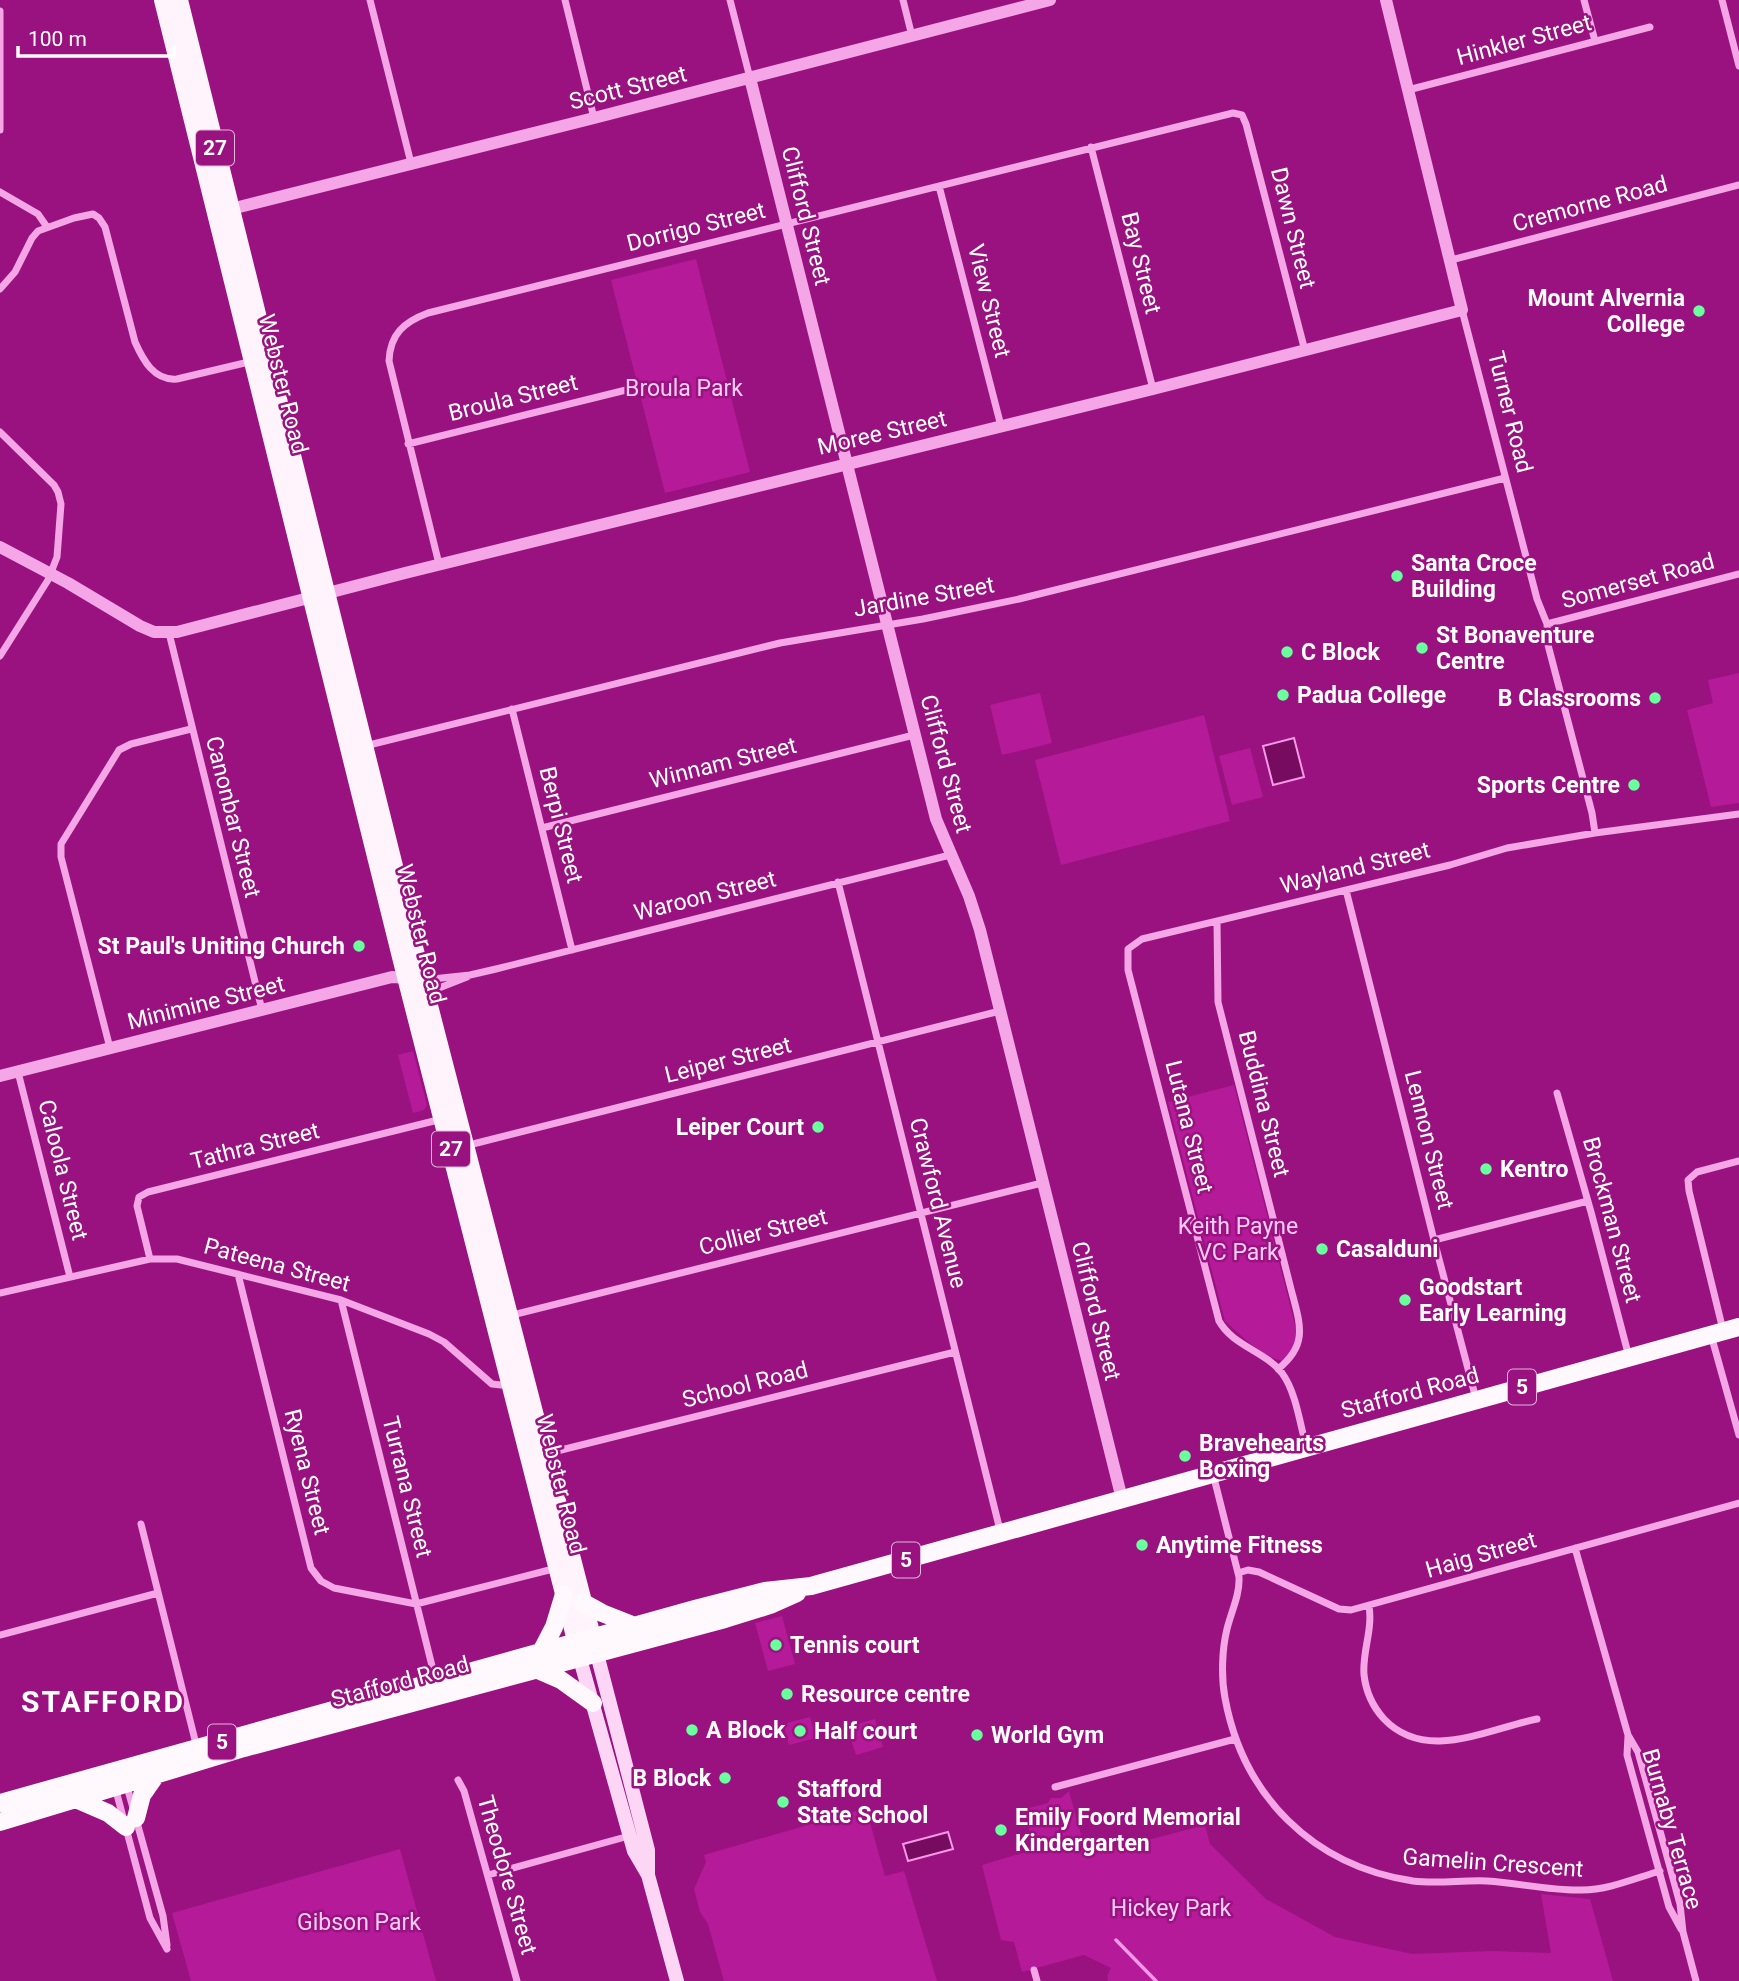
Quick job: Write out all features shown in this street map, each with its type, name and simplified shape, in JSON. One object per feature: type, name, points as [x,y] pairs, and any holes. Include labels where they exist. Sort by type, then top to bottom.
[{"type":"highway","name":"Stafford Road","points":[[586,1648],[635,1626],[765,1591],[811,1586],[1724,1331]]},
{"type":"highway","name":"Stafford Road","points":[[0,1803],[119,1778],[156,1775],[586,1648],[770,1605],[811,1586]]},
{"type":"highway","points":[[564,1594],[539,1662],[593,1703]]},
{"type":"highway","points":[[582,1602],[635,1626]]},
{"type":"highway","name":"Stafford Road","points":[[0,1822],[78,1800],[119,1778],[197,1749],[436,1682],[539,1662]]},
{"type":"highway","points":[[78,1800],[131,1823],[142,1795],[156,1775]]},
{"type":"main road","name":"Webster Road","points":[[163,0],[223,211]]},
{"type":"main road","name":"Webster Road","points":[[178,0],[223,211],[415,979],[443,1118],[501,1318],[564,1594],[586,1648],[642,1827],[648,1850],[648,1875]]},
{"type":"main road","name":"Webster Road","points":[[415,979],[428,1000],[465,1146],[501,1318]]},
{"type":"main road","name":"Webster Road","points":[[517,1381],[544,1454],[582,1602],[593,1703],[634,1851],[648,1875],[677,1981]]},
{"type":"street","points":[[370,0],[411,163]]},
{"type":"street","points":[[565,0],[594,118]]},
{"type":"street","points":[[730,0],[750,78]]},
{"type":"street","points":[[903,0],[912,36]]},
{"type":"street","name":"Scott Street","points":[[223,211],[1050,0]]},
{"type":"street","name":"Turner Road","points":[[1386,0],[1505,478],[1539,609],[1547,624],[1548,645],[1592,813],[1594,833]]},
{"type":"street","points":[[1584,0],[1595,41]]},
{"type":"street","points":[[1722,0],[1739,66]]},
{"type":"street","points":[[0,11],[0,130]]},
{"type":"street","name":"Hinkler Street","points":[[1408,90],[1650,27]]},
{"type":"street","name":"Clifford Street","points":[[750,78],[914,735],[936,819],[974,910],[1122,1499]]},
{"type":"street","name":"Dorrigo Street","points":[[439,564],[389,361],[393,339],[406,323],[428,313],[1091,147],[1233,113],[1242,115]]},
{"type":"street","name":"Dawn Street","points":[[1242,115],[1305,351]]},
{"type":"street","name":"Bay Street","points":[[1091,147],[1153,389]]},
{"type":"street","name":"Cremorne Road","points":[[1451,260],[1739,185]]},
{"type":"street","name":"View Street","points":[[939,186],[1001,426]]},
{"type":"street","points":[[0,192],[37,214],[47,226]]},
{"type":"street","points":[[0,289],[15,272],[35,234],[47,226],[89,214],[99,218],[106,232],[135,342],[140,354],[159,377],[177,379],[259,359]]},
{"type":"street","name":"Moree Street","points":[[169,633],[1462,310]]},
{"type":"street","name":"Broula Street","points":[[408,444],[626,390]]},
{"type":"street","points":[[0,432],[58,492],[61,504],[59,547],[50,573],[0,656]]},
{"type":"street","name":"Jardine Street","points":[[357,748],[809,637],[1008,601],[1505,478]]},
{"type":"street","points":[[0,547],[140,626],[153,632],[169,633]]},
{"type":"street","name":"Somerset Road","points":[[1547,624],[1739,574]]},
{"type":"street","name":"Canonbar Street","points":[[169,633],[262,1010]]},
{"type":"street","name":"Berpi Street","points":[[512,709],[572,950]]},
{"type":"street","points":[[110,1048],[61,856],[61,844],[122,747],[191,729]]},
{"type":"street","name":"Winnam Street","points":[[542,828],[914,735]]},
{"type":"street","name":"Wayland Street","points":[[1128,949],[1142,939],[1450,865],[1507,848],[1594,833],[1739,814]]},
{"type":"street","name":"Waroon Street","points":[[428,1000],[439,988],[470,975],[950,855]]},
{"type":"street","name":"Crawford Avenue","points":[[838,882],[1001,1534]]},
{"type":"street","name":"Lennon Street","points":[[1346,890],[1476,1399]]},
{"type":"street","name":"Buddina Street","points":[[1217,922],[1219,1002],[1301,1335],[1293,1355],[1278,1369]]},
{"type":"street","name":"Lutana Street","points":[[1128,949],[1128,970],[1219,1321],[1231,1337],[1278,1369]]},
{"type":"street","name":"Waroon Street","points":[[415,979],[470,975]]},
{"type":"street","name":"Minimine Street","points":[[0,1076],[392,977],[415,979]]},
{"type":"street","name":"Leiper Street","points":[[465,1146],[1000,1011]]},
{"type":"street","name":"Caloola Street","points":[[18,1072],[70,1277]]},
{"type":"street","name":"Brockman Street","points":[[1557,1093],[1629,1357]]},
{"type":"street","name":"Tathra Street","points":[[150,1259],[137,1206],[139,1198],[148,1192],[443,1118]]},
{"type":"street","points":[[1739,1161],[1697,1172],[1688,1180],[1724,1331],[1739,1435]]},
{"type":"street","name":"Collier Street","points":[[501,1318],[1042,1183]]},
{"type":"street","points":[[1434,1240],[1588,1201]]},
{"type":"street","name":"Pateena Street","points":[[0,1293],[150,1259],[177,1259],[341,1300],[429,1334],[453,1349],[488,1381],[497,1385],[517,1381]]},
{"type":"street","name":"Ryena Street","points":[[238,1274],[311,1568],[321,1581],[334,1588],[416,1604]]},
{"type":"street","name":"Turrana Street","points":[[341,1300],[436,1682]]},
{"type":"street","name":"School Road","points":[[544,1454],[955,1352]]},
{"type":"street","points":[[1278,1369],[1290,1391],[1306,1447]]},
{"type":"street","name":"Gamelin Crescent","points":[[1212,1474],[1238,1573],[1238,1587],[1225,1638],[1224,1685],[1235,1739],[1245,1763],[1272,1805],[1311,1841],[1369,1871],[1416,1881],[1491,1882],[1583,1890],[1660,1871]]},
{"type":"street","name":"Haig Street","points":[[1238,1573],[1248,1570],[1259,1572],[1343,1610],[1369,1606],[1739,1503]]},
{"type":"street","points":[[141,1524],[197,1749]]},
{"type":"street","name":"Burnaby Terrace","points":[[1575,1548],[1628,1735],[1638,1752],[1681,1904],[1683,1932],[1696,1981]]},
{"type":"street","points":[[416,1604],[557,1568]]},
{"type":"street","points":[[0,1635],[158,1593]]},
{"type":"street","points":[[1369,1606],[1371,1623],[1365,1679],[1379,1713],[1401,1733],[1422,1741],[1450,1741],[1536,1720]]},
{"type":"street","name":"Burnaby Terrace","points":[[1628,1735],[1627,1755],[1669,1907],[1683,1932]]},
{"type":"street","points":[[1055,1787],[1235,1739]]},
{"type":"street","points":[[119,1778],[131,1823],[163,1916],[167,1949],[150,1918],[119,1778]]},
{"type":"street","name":"Theodore Street","points":[[458,1780],[464,1791],[517,1981]]},
{"type":"street","points":[[488,1875],[630,1836],[642,1827]]},
{"type":"street","points":[[1034,1970],[1037,1981]]},
{"type":"green space","name":"Broula Park","points":[[696,259],[750,472],[665,493],[611,280]]},
{"type":"green space","points":[[1739,673],[1739,803],[1711,807],[1687,710],[1713,703],[1708,680]]},
{"type":"green space","points":[[1040,693],[1052,743],[1002,755],[990,705]]},
{"type":"green space","points":[[1204,715],[1230,821],[1061,865],[1035,760]]},
{"type":"green space","points":[[1250,748],[1263,797],[1232,805],[1219,756]]},
{"type":"green space","points":[[413,1051],[427,1105],[424,1110],[413,1113],[398,1055]]},
{"type":"green space","name":"Keith Payne VC Park","points":[[1234,1085],[1297,1333],[1294,1349],[1284,1361],[1261,1351],[1225,1321],[1168,1102]]},
{"type":"green space","name":"Tennis court","points":[[782,1616],[795,1664],[768,1671],[755,1623]]},
{"type":"green space","name":"Half court","points":[[810,1717],[816,1738],[789,1745],[783,1724]]},
{"type":"green space","points":[[875,1719],[883,1747],[856,1755],[847,1727]]},
{"type":"green space","name":"Hickey Park","points":[[1069,1791],[1087,1856],[1205,1825],[1210,1844],[1266,1899],[1335,1937],[1412,1954],[1491,1951],[1551,1953],[1541,1894],[1590,1899],[1613,1981],[1108,1981],[1111,1968],[1084,1955],[1022,1972],[1014,1942],[1001,1940],[982,1865],[1036,1849],[1022,1810],[1048,1803],[1051,1798],[1061,1798]]},
{"type":"green space","points":[[866,1808],[885,1876],[904,1871],[937,1981],[724,1981],[708,1924],[700,1912],[694,1889],[706,1862],[704,1855]]},
{"type":"green space","name":"Gibson Park","points":[[400,1849],[436,1981],[191,1981],[172,1913]]},
{"type":"shaded area","points":[[1294,738],[1304,777],[1273,785],[1263,746]]},
{"type":"shaded area","points":[[948,1832],[953,1849],[908,1861],[903,1844]]},
{"type":"waterway","points":[[1116,1940],[1156,1981]]},
{"type":"place","name":"Mount Alvernia College","points":[[1699,311]]},
{"type":"place","name":"Santa Croce Building","points":[[1397,576]]},
{"type":"place","name":"St Bonaventure Centre","points":[[1422,648]]},
{"type":"place","name":"C Block","points":[[1287,652]]},
{"type":"place","name":"Padua College","points":[[1283,695]]},
{"type":"place","name":"B Classrooms","points":[[1655,698]]},
{"type":"place","name":"Sports Centre","points":[[1634,785]]},
{"type":"place","name":"St Paul's Uniting Church","points":[[359,946]]},
{"type":"place","name":"Leiper Court","points":[[818,1127]]},
{"type":"place","name":"Kentro","points":[[1486,1169]]},
{"type":"place","name":"Casalduni","points":[[1322,1249]]},
{"type":"place","name":"Goodstart Early Learning","points":[[1405,1300]]},
{"type":"place","name":"Bravehearts Boxing","points":[[1185,1456]]},
{"type":"place","name":"Anytime Fitness","points":[[1142,1545]]},
{"type":"place","name":"Tennis court","points":[[776,1645]]},
{"type":"place","name":"Resource centre","points":[[787,1694]]},
{"type":"place","name":"A Block","points":[[692,1730]]},
{"type":"place","name":"Half court","points":[[800,1731]]},
{"type":"place","name":"World Gym","points":[[977,1735]]},
{"type":"place","name":"B Block","points":[[725,1778]]},
{"type":"place","name":"Stafford State School","points":[[783,1802]]},
{"type":"place","name":"Emily Foord Memorial Kindergarten","points":[[1001,1830]]},
{"type":"district","name":"STAFFORD","points":[[103,1701]]}]
